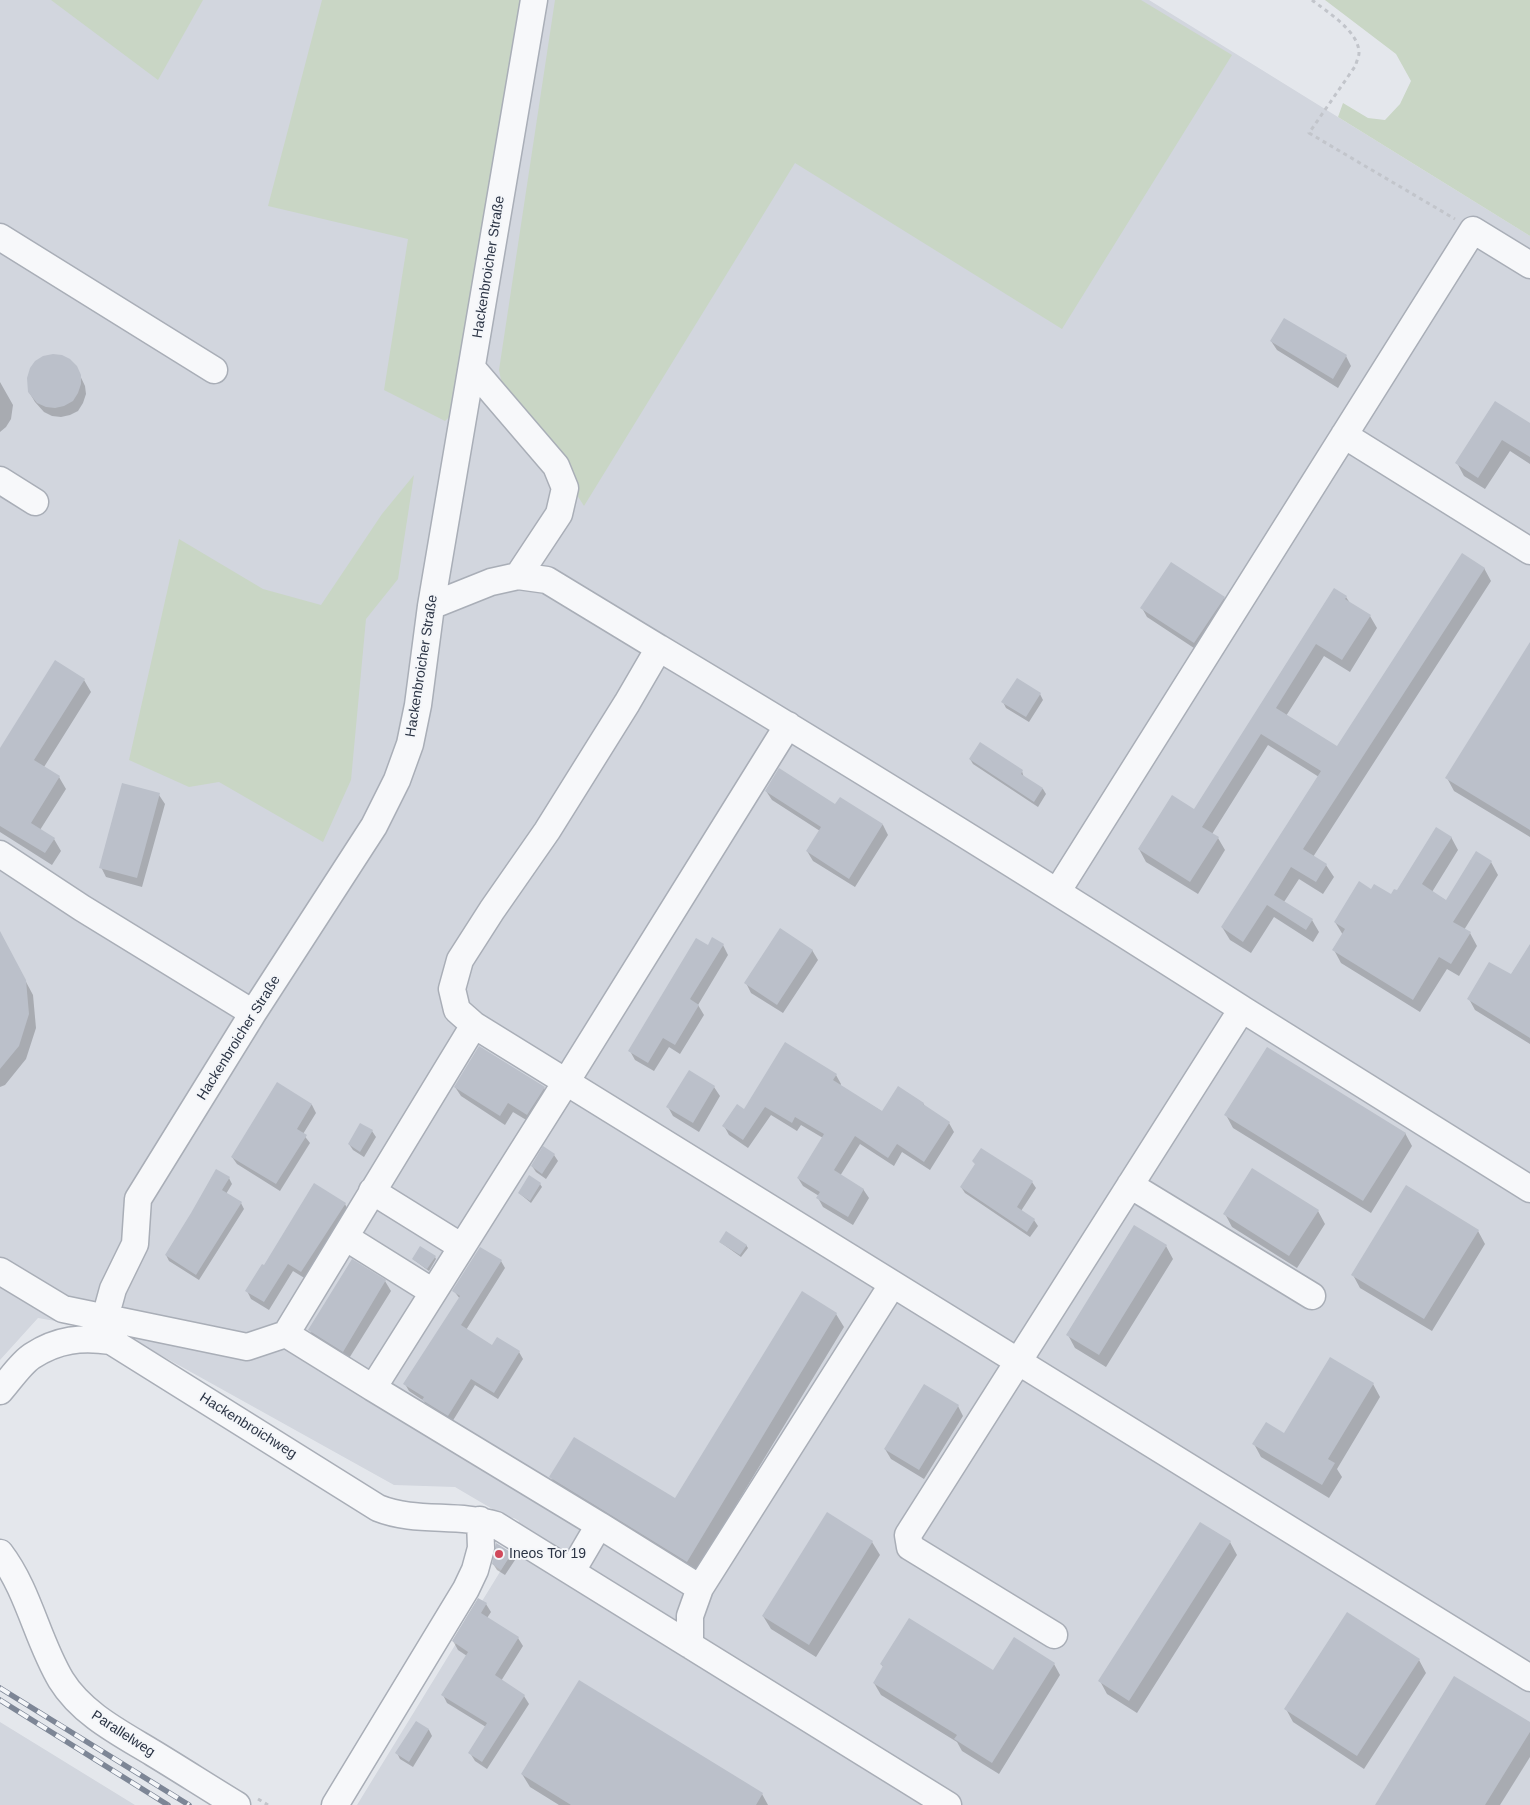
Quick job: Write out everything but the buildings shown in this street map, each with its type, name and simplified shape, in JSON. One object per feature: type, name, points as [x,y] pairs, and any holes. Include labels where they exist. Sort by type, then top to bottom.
[{"type":"street","name":"Hackenbroicher Straße","points":[[105,1318],[114,1289],[135,1244],[138,1199],[253,1013],[374,826],[397,780],[410,744],[418,705],[431,606],[534,0]]},
{"type":"street","points":[[1057,892],[1473,230],[1530,266]]},
{"type":"street","points":[[0,237],[214,370]]},
{"type":"street","points":[[472,368],[556,466],[565,488],[559,514],[518,576]]},
{"type":"street","points":[[1344,434],[1530,551]]},
{"type":"street","points":[[0,480],[35,502]]},
{"type":"street","points":[[431,606],[491,582],[518,576],[547,580],[788,724],[1530,1189]]},
{"type":"street","points":[[659,648],[547,831],[460,960],[452,989],[456,1010],[474,1024],[892,1285],[1530,1678]]},
{"type":"street","points":[[373,1388],[788,724]]},
{"type":"street","points":[[0,854],[82,908],[253,1013]]},
{"type":"street","points":[[1054,1635],[910,1546],[908,1534],[1242,1009]]},
{"type":"street","points":[[0,1270],[63,1309],[247,1347],[286,1334],[474,1024]]},
{"type":"street","points":[[1130,1185],[1312,1296]]},
{"type":"street","points":[[372,1191],[462,1247]]},
{"type":"street","points":[[345,1237],[433,1292]]},
{"type":"street","points":[[690,1645],[690,1616],[700,1588],[892,1285]]},
{"type":"street","points":[[286,1334],[700,1588]]},
{"type":"street","name":"Hackenbroichweg","points":[[0,1391],[31,1357],[58,1343],[90,1338],[112,1341],[378,1508],[393,1514],[480,1520],[496,1525],[948,1805]]},
{"type":"street","points":[[334,1805],[466,1589],[482,1548],[480,1520]]},
{"type":"street","points":[[572,1571],[599,1525]]},
{"type":"street","name":"Parallelweg","points":[[0,1553],[22,1590],[61,1680],[80,1703],[101,1722],[245,1800]]},
{"type":"path","points":[[1312,0],[1346,27],[1356,42],[1359,54],[1356,65],[1310,133],[1473,230]]},
{"type":"path","points":[[245,1800],[268,1805]]},
{"type":"shaded area","points":[[0,0],[1149,0],[1530,236],[1530,1805],[357,1805],[514,1549],[511,1535],[519,1521],[506,1517],[455,1487],[394,1485],[119,1332],[38,1318],[0,1360]]},
{"type":"shaded area","points":[[0,1722],[135,1805],[0,1805]]},
{"type":"green space","points":[[51,0],[203,0],[158,80]]},
{"type":"green space","points":[[322,0],[523,0],[457,410],[445,421],[384,390],[408,239],[268,206]]},
{"type":"green space","points":[[555,0],[1141,0],[1232,55],[1062,329],[795,163],[584,506],[577,495],[576,480],[509,393],[501,380],[499,370]]},
{"type":"green space","points":[[1325,0],[1530,0],[1530,236],[1338,117],[1343,103],[1368,118],[1385,120],[1400,104],[1411,81],[1396,54]]},
{"type":"green space","points":[[414,475],[398,579],[366,619],[351,780],[323,842],[219,782],[189,787],[129,760],[179,539],[263,589],[321,605],[382,514]]},
{"type":"railway","points":[[0,1688],[189,1805]]},
{"type":"railway","points":[[0,1700],[168,1805]]},
{"type":"place","name":"Ineos Tor 19","points":[[499,1554]]}]
